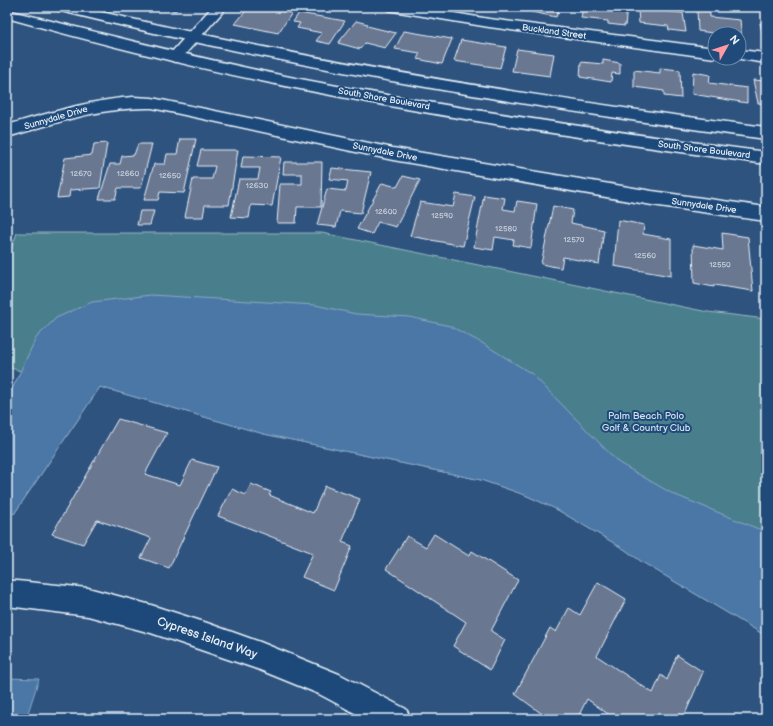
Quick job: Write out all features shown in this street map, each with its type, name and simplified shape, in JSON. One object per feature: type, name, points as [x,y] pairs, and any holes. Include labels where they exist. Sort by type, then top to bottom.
[{"type":"street","points":[[62,7],[193,38],[328,66],[504,97],[646,118],[766,133]]},
{"type":"street","points":[[175,57],[220,7]]},
{"type":"street","name":"Buckland Street","points":[[393,7],[489,23],[707,52]]},
{"type":"street","points":[[489,23],[495,7]]},
{"type":"street","name":"South Shore Boulevard","points":[[7,14],[175,57],[326,88],[510,122],[649,143],[766,158]]},
{"type":"street","points":[[747,56],[766,58]]},
{"type":"street","name":"Sunnydale Drive","points":[[7,131],[105,104],[129,102],[152,103],[393,154],[652,198],[766,214]]},
{"type":"street","name":"Cypress Island Way","points":[[7,593],[88,602],[151,619],[207,637],[260,656],[329,684],[396,719]]},
{"type":"green space","name":"Palm Beach Polo Golf & Country Club","points":[[17,233],[322,233],[708,312],[766,319],[766,636],[556,509],[525,495],[481,480],[264,434],[100,387],[14,514],[7,509],[7,400],[21,371],[7,367],[7,260]]},
{"type":"water","points":[[151,295],[315,305],[356,314],[409,317],[450,326],[482,343],[532,374],[619,463],[673,494],[766,532],[766,636],[556,509],[525,495],[481,480],[264,434],[100,387],[14,514],[7,509],[7,400],[36,338],[56,318],[92,302]]},
{"type":"water","points":[[7,678],[39,679],[26,719],[7,719]]},
{"type":"building","points":[[161,7],[180,7],[175,11]]},
{"type":"building","points":[[249,7],[263,7],[292,13],[278,33],[235,24]]},
{"type":"building","points":[[524,7],[560,7],[556,17],[522,10]]},
{"type":"building","points":[[583,7],[627,7],[625,26],[608,24],[608,21],[581,18]]},
{"type":"building","points":[[638,9],[683,13],[686,32],[669,30],[668,26],[639,23]]},
{"type":"building","points":[[697,9],[710,11],[710,17],[740,20],[741,26],[707,26],[707,32],[698,31]]},
{"type":"building","points":[[299,13],[345,21],[330,44],[316,41],[322,33],[297,28],[300,23],[293,22]]},
{"type":"building","points":[[356,21],[368,24],[367,26],[396,33],[385,48],[365,43],[360,49],[338,43]]},
{"type":"building","points":[[760,23],[766,24],[766,37],[763,37]]},
{"type":"building","points":[[404,31],[452,39],[442,64],[417,59],[420,53],[395,49]]},
{"type":"building","points":[[461,40],[506,47],[500,68],[454,61]]},
{"type":"building","points":[[517,49],[554,54],[550,76],[512,71]]},
{"type":"building","points":[[603,60],[620,63],[620,74],[612,73],[611,82],[580,77],[581,62],[603,64]]},
{"type":"building","points":[[660,68],[680,70],[681,98],[664,96],[664,91],[634,87],[634,70],[660,73]]},
{"type":"building","points":[[693,72],[710,75],[709,83],[747,88],[747,103],[692,94]]},
{"type":"building","points":[[753,80],[766,81],[766,104],[758,103]]},
{"type":"building","points":[[180,139],[196,139],[184,193],[160,192],[158,200],[144,200],[154,164],[165,164],[167,154],[177,154]]},
{"type":"building","points":[[107,143],[100,188],[70,190],[69,197],[57,198],[65,158],[92,155],[94,144]]},
{"type":"building","points":[[138,144],[152,144],[141,188],[118,188],[115,199],[99,199],[110,164],[120,164],[122,156],[134,155]]},
{"type":"building","points":[[201,150],[238,150],[229,205],[205,205],[203,217],[185,217],[193,179],[212,179],[215,166],[197,166]]},
{"type":"building","points":[[243,156],[281,157],[272,206],[251,205],[249,218],[231,217],[239,179],[258,179],[260,168],[241,168]]},
{"type":"building","points":[[284,162],[322,162],[321,207],[297,207],[296,223],[277,223],[280,184],[302,184],[302,174],[283,174]]},
{"type":"building","points":[[332,168],[371,172],[361,213],[340,211],[336,227],[317,225],[327,189],[346,191],[348,181],[329,179]]},
{"type":"building","points":[[403,176],[420,180],[396,227],[378,222],[372,234],[357,229],[382,183],[397,187]]},
{"type":"building","points":[[456,194],[475,197],[463,246],[410,236],[420,202],[453,207]]},
{"type":"building","points":[[484,195],[505,198],[503,209],[515,211],[517,201],[537,204],[531,248],[513,245],[514,240],[495,237],[493,250],[474,247]]},
{"type":"building","points":[[553,206],[573,210],[571,223],[604,230],[599,264],[563,257],[561,268],[541,264]]},
{"type":"building","points":[[140,211],[154,211],[150,225],[137,225]]},
{"type":"building","points":[[618,220],[644,225],[643,234],[671,239],[671,276],[614,266]]},
{"type":"building","points":[[722,233],[748,237],[753,291],[714,285],[714,287],[694,283],[693,245],[723,250]]},
{"type":"building","points":[[763,254],[766,255],[766,281]]},
{"type":"building","points":[[118,419],[167,433],[145,474],[180,485],[192,460],[217,467],[169,568],[141,558],[151,538],[97,520],[83,544],[52,534]]},
{"type":"building","points":[[251,484],[271,492],[269,495],[313,513],[325,486],[360,499],[342,542],[352,546],[334,590],[302,577],[313,553],[218,516],[232,489],[246,495]]},
{"type":"building","points":[[434,534],[469,556],[472,551],[518,580],[491,631],[505,640],[490,670],[453,646],[466,622],[386,569],[407,536],[426,547]]},
{"type":"building","points":[[598,582],[626,599],[597,656],[653,693],[661,675],[667,680],[677,655],[703,672],[683,719],[615,719],[587,699],[577,719],[549,719],[515,694],[550,628],[556,632],[569,608],[580,615]]}]
